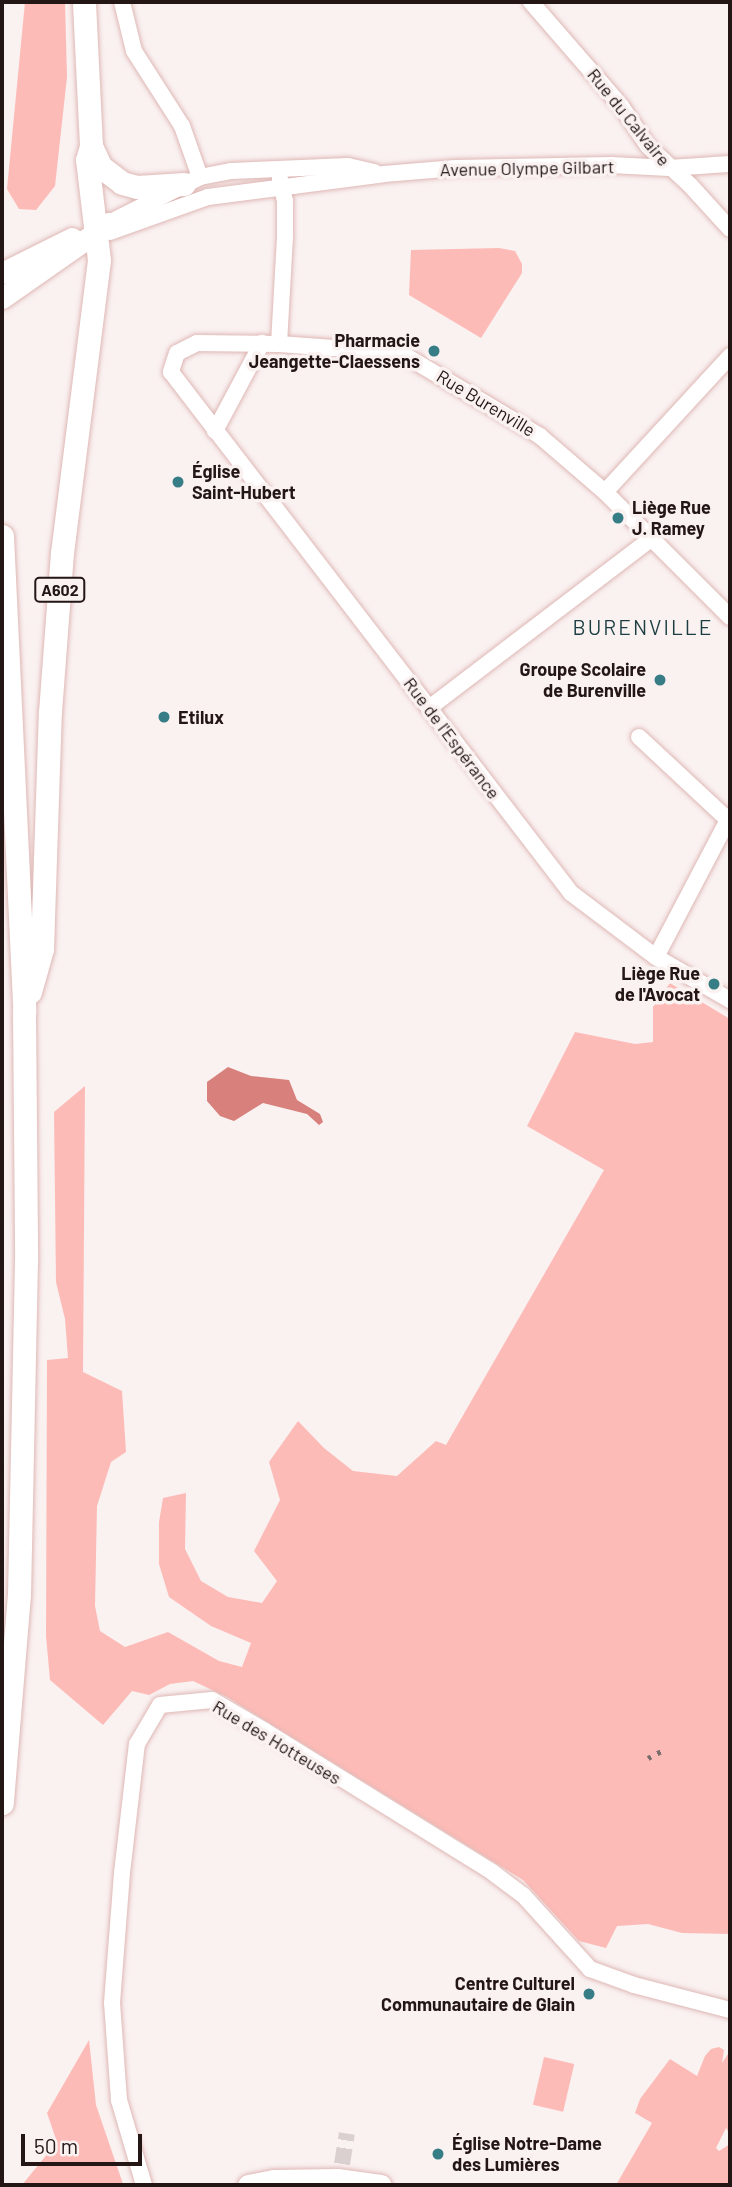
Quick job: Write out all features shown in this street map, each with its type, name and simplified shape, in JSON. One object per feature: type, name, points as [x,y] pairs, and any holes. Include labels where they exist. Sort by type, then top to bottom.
[{"type":"highway","name":"A602","points":[[24,1012],[43,949],[50,712],[62,553],[99,260],[87,160],[91,146],[84,2]]},
{"type":"highway","points":[[91,146],[101,167],[122,183],[137,187],[192,181]]},
{"type":"highway","points":[[2,536],[24,1012],[22,1499],[19,1594],[2,1803]]},
{"type":"main road","points":[[3,271],[95,233]]},
{"type":"main road","points":[[5,296],[95,233]]},
{"type":"main road","points":[[248,2185],[340,2172],[381,2185]]},
{"type":"street","points":[[122,2],[134,51],[182,126],[192,181]]},
{"type":"street","name":"Rue du Calvaire","points":[[531,2],[621,106],[648,146],[669,168],[690,184],[730,229]]},
{"type":"street","name":"Avenue Olympe Gilbart","points":[[95,233],[208,197],[384,174],[471,168],[611,165],[669,168],[730,164]]},
{"type":"street","name":"Avenue Olympe Gilbart","points":[[95,233],[192,181],[276,167],[348,166],[384,174]]},
{"type":"street","points":[[276,167],[282,187],[285,239],[279,344]]},
{"type":"street","name":"Rue Burenville","points":[[177,353],[197,343],[262,343],[401,353],[540,436],[604,492],[730,617]]},
{"type":"street","points":[[215,431],[262,343]]},
{"type":"street","name":"Rue de l'Espérance","points":[[177,353],[171,372],[571,893],[656,957],[730,1000]]},
{"type":"street","points":[[604,492],[730,356]]},
{"type":"street","points":[[429,708],[651,539]]},
{"type":"street","points":[[639,737],[729,818],[656,957]]},
{"type":"street","name":"Rue des Hotteuses","points":[[144,2185],[119,2100],[112,2003],[123,1861],[137,1744],[160,1705],[212,1700],[265,1731],[492,1872],[523,1895],[590,1969],[634,1985],[730,2010]]},
{"type":"shaded area","points":[[25,2],[65,2],[67,77],[55,186],[36,210],[19,209],[7,189]]},
{"type":"shaded area","points":[[499,248],[515,251],[522,264],[522,273],[481,338],[409,295],[411,250]]},
{"type":"shaded area","points":[[670,983],[730,1019],[730,1934],[682,1933],[648,1924],[617,1926],[606,1948],[579,1941],[523,1880],[227,1697],[193,1681],[170,1684],[149,1695],[132,1691],[103,1725],[50,1680],[46,1636],[47,1360],[68,1358],[65,1319],[56,1282],[54,1112],[85,1086],[83,1372],[122,1391],[126,1452],[111,1462],[97,1506],[95,1606],[100,1631],[125,1647],[168,1632],[219,1661],[242,1667],[251,1643],[211,1626],[169,1597],[159,1564],[159,1522],[163,1498],[186,1493],[185,1549],[201,1581],[228,1597],[262,1603],[277,1581],[254,1551],[280,1500],[269,1462],[298,1421],[324,1448],[353,1471],[397,1476],[436,1441],[446,1445],[604,1170],[527,1126],[575,1032],[635,1044],[653,1042],[653,1007]]},
{"type":"shaded area","points":[[228,1067],[251,1076],[289,1080],[297,1100],[320,1114],[323,1122],[319,1125],[307,1114],[263,1103],[234,1121],[220,1116],[207,1101],[207,1082]]},
{"type":"shaded area","points":[[89,2040],[96,2105],[123,2184],[22,2185],[57,2142],[47,2113]]},
{"type":"shaded area","points":[[719,2047],[724,2050],[722,2063],[730,2051],[730,2134],[726,2128],[716,2148],[719,2151],[730,2144],[729,2185],[616,2185],[652,2123],[635,2113],[640,2099],[670,2059],[697,2076],[705,2056],[711,2049]]},
{"type":"shaded area","points":[[544,2057],[574,2064],[563,2112],[533,2105]]},
{"type":"tunnel","points":[[342,2164],[347,2133]]},
{"type":"railway","points":[[648,1758],[664,1750]]},
{"type":"place","name":"Pharmacie Jeangette-Claessens","points":[[434,351]]},
{"type":"place","name":"Église Saint-Hubert","points":[[178,482]]},
{"type":"place","name":"Liège Rue J. Ramey","points":[[618,518]]},
{"type":"place","name":"Groupe Scolaire de Burenville","points":[[660,680]]},
{"type":"place","name":"Etilux","points":[[164,717]]},
{"type":"place","name":"Liège Rue de l'Avocat","points":[[714,984]]},
{"type":"place","name":"Centre Culturel Communautaire de Glain","points":[[589,1994]]},
{"type":"place","name":"Église Notre-Dame des Lumières","points":[[438,2154]]},
{"type":"district","name":"BURENVILLE","points":[[643,627]]}]
